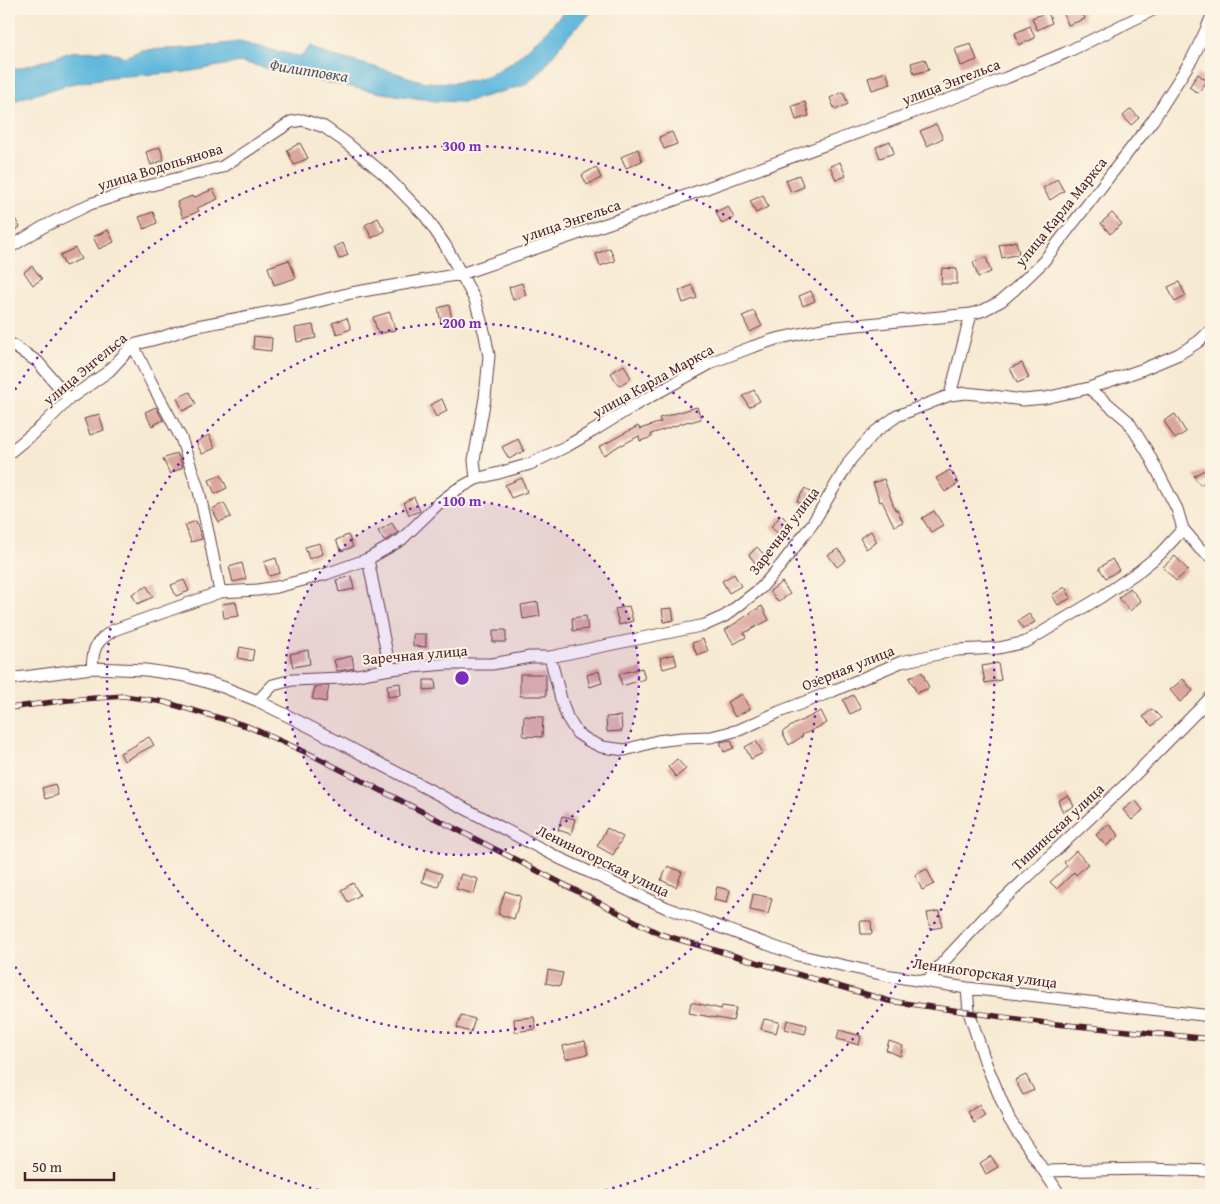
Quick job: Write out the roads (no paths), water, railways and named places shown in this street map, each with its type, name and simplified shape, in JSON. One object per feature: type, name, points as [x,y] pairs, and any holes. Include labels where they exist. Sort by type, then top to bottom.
[{"type":"street","name":"улица Энгельса","points":[[9,453],[42,426],[69,399],[109,371],[133,345],[163,338],[192,327],[287,309],[351,293],[461,274],[644,211],[1006,78],[1065,53],[1155,9]]},
{"type":"street","name":"улица Карла Маркса","points":[[92,668],[92,658],[100,638],[114,630],[220,592],[277,587],[326,574],[368,559],[401,540],[439,503],[456,490],[476,479],[530,464],[567,446],[635,405],[715,361],[776,339],[826,328],[971,314],[1001,301],[1043,262],[1153,120],[1192,59],[1211,18]]},
{"type":"street","name":"улица Водопьянова","points":[[9,248],[43,227],[90,204],[144,187],[222,167],[291,122],[303,120],[324,127],[384,174],[426,217],[445,245],[475,300],[489,356],[486,398],[474,460],[476,479]]},
{"type":"street","points":[[950,394],[971,314]]},
{"type":"street","name":"Заречная улица","points":[[258,701],[273,685],[292,680],[341,678],[390,669],[446,664],[492,664],[530,657],[550,657],[705,626],[726,616],[761,588],[813,523],[852,459],[875,432],[897,416],[950,394],[966,393],[1023,400],[1045,398],[1089,388],[1141,370],[1179,354],[1198,342],[1211,330]]},
{"type":"street","points":[[9,343],[38,362],[69,399]]},
{"type":"street","points":[[133,345],[150,382],[181,438],[199,491],[220,592]]},
{"type":"street","points":[[1089,388],[1128,421],[1147,451],[1177,508],[1183,529],[1200,549],[1211,557]]},
{"type":"street","name":"Озерная улица","points":[[550,657],[567,717],[577,733],[590,741],[602,747],[625,750],[682,738],[711,738],[739,730],[901,662],[957,650],[999,648],[1026,642],[1140,571],[1160,554],[1183,529]]},
{"type":"street","points":[[368,559],[390,669]]},
{"type":"street","name":"Лениногорская улица","points":[[9,679],[92,668],[146,670],[186,676],[223,687],[258,701],[559,858],[666,908],[797,955],[885,975],[967,988],[1211,1016]]},
{"type":"street","name":"Тишинская улица","points":[[927,981],[986,916],[1124,786],[1211,697]]},
{"type":"street","points":[[967,988],[969,1012],[985,1060],[1009,1119],[1060,1195]]},
{"type":"street","points":[[1044,1172],[1148,1168],[1211,1171]]},
{"type":"water","name":"Филипповка","points":[[569,9],[595,9],[566,38],[540,72],[525,85],[465,102],[436,101],[377,92],[319,81],[241,62],[186,72],[110,77],[70,84],[9,102],[9,71],[71,52],[106,51],[125,57],[142,50],[190,48],[239,42],[301,57],[311,46],[326,54],[424,82],[452,83],[474,80],[489,75],[511,63]]},
{"type":"railway","points":[[9,708],[68,700],[124,696],[164,702],[247,726],[314,756],[660,934],[889,1001],[1046,1023],[1211,1039]]}]
